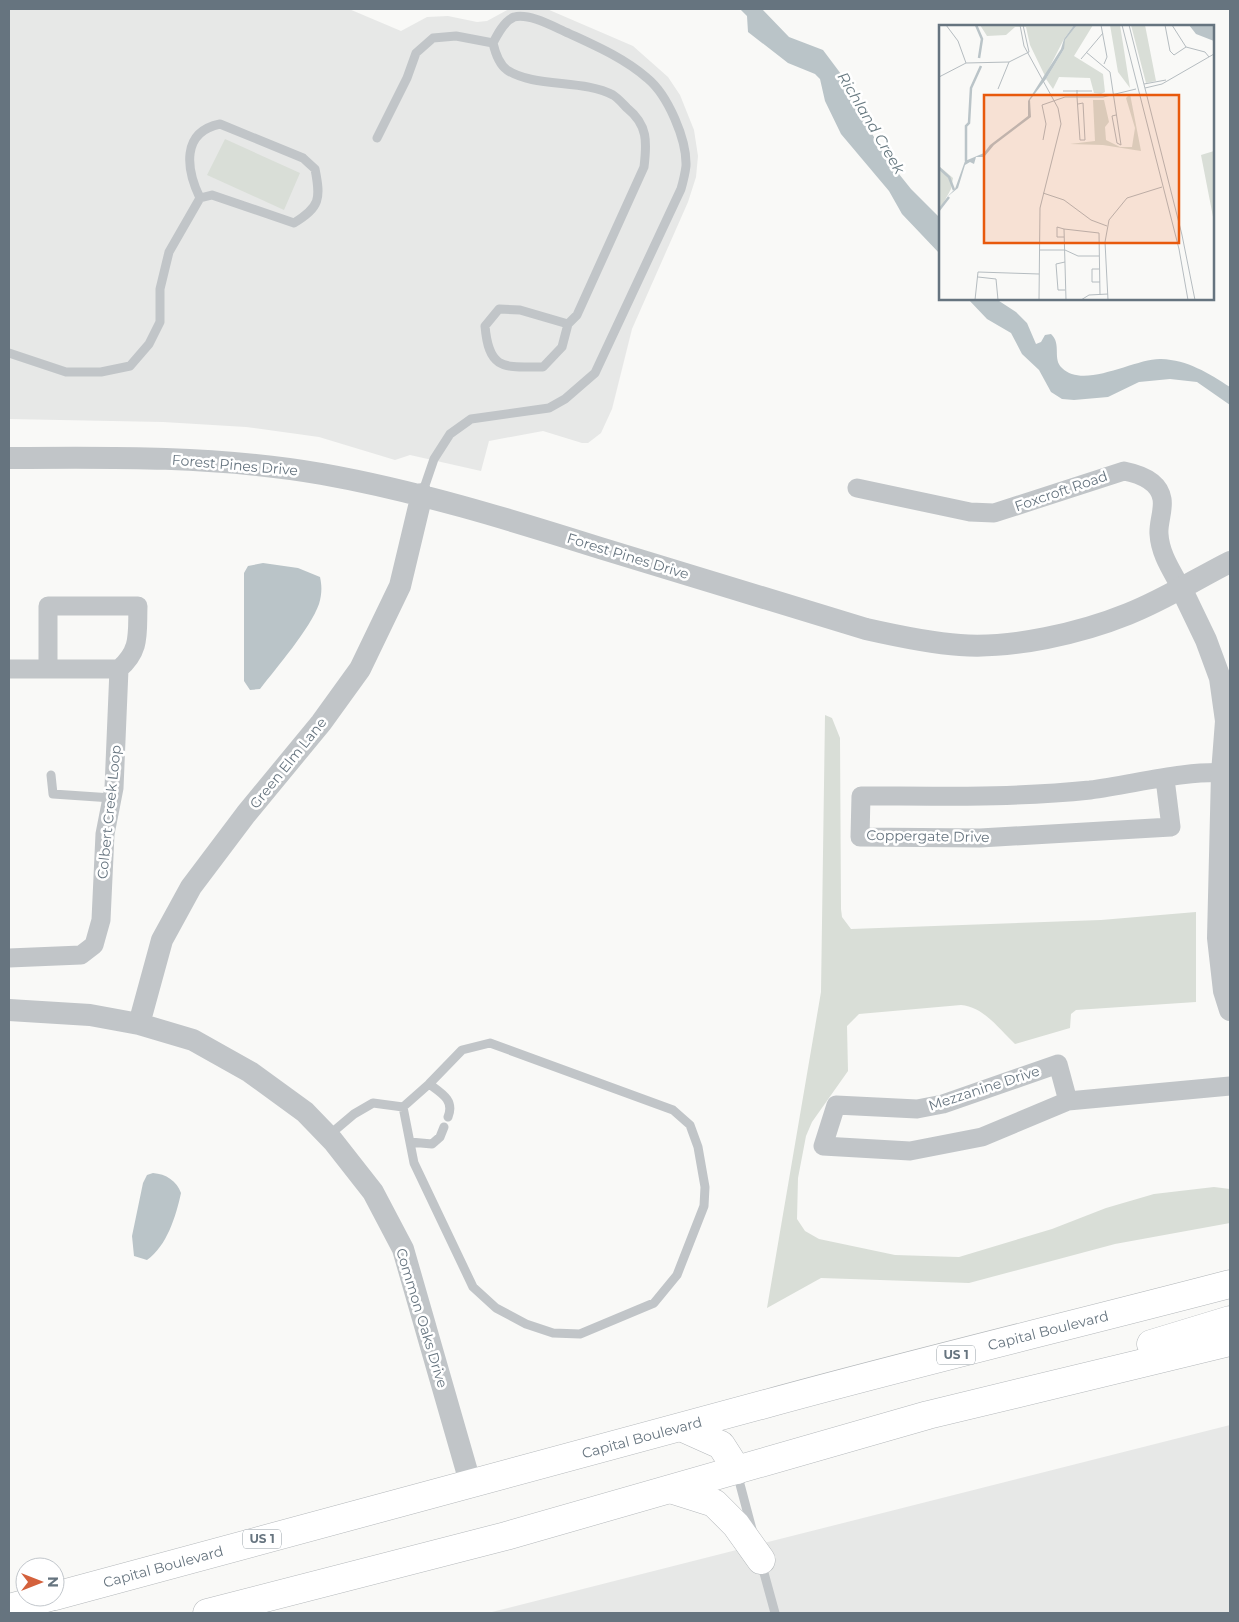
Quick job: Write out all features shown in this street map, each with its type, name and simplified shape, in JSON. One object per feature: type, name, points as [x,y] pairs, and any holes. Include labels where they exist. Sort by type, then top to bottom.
[{"type":"highway","name":"Capital Boulevard","points":[[65,1593],[470,1482],[683,1428],[770,1402],[1230,1284]]},
{"type":"highway","points":[[981,1403],[1023,1378],[1230,1320]]},
{"type":"highway","points":[[207,1613],[506,1536],[673,1490],[928,1415],[1230,1342]]},
{"type":"highway","points":[[683,1428],[721,1445],[736,1470]]},
{"type":"highway","points":[[673,1490],[714,1503],[736,1525],[760,1560]]},
{"type":"street","name":"Forest Pines Drive","points":[[9,458],[134,458],[213,462],[320,474],[422,494],[866,629],[905,638],[952,644],[1037,640],[1076,631],[1130,613],[1230,562]]},
{"type":"street","name":"Foxcroft Road","points":[[857,488],[970,512],[994,513],[1124,471],[1141,475],[1154,484],[1162,499],[1159,534],[1163,554],[1181,588]]},
{"type":"street","name":"Green Elm Lane","points":[[139,1024],[162,940],[191,887],[246,814],[321,723],[360,669],[400,586],[422,494]]},
{"type":"street","points":[[1181,588],[1206,640],[1220,678],[1226,721],[1226,773],[1218,938],[1224,991],[1230,1010]]},
{"type":"street","points":[[9,669],[119,669],[131,659],[137,644],[138,606],[48,606],[48,668]]},
{"type":"street","name":"Colbert Creek Loop","points":[[9,958],[81,955],[94,945],[101,920],[105,834],[112,798],[119,669]]},
{"type":"street","name":"Coppergate Drive","points":[[1165,779],[1171,827],[980,838],[860,837],[861,796],[988,795],[1089,790],[1165,779],[1226,773]]},
{"type":"street","name":"Common Oaks Drive","points":[[9,1010],[90,1015],[139,1024],[193,1040],[250,1072],[304,1112],[328,1136],[373,1192],[403,1249],[470,1482]]},
{"type":"street","name":"Mezzanine Drive","points":[[1068,1101],[1058,1064],[943,1104],[917,1110],[836,1105],[823,1146],[910,1151],[982,1137],[1068,1101],[1230,1086]]},
{"type":"lane","points":[[422,494],[434,459],[450,434],[471,419],[549,408],[565,399],[595,373],[681,189],[686,166],[679,129],[668,103],[649,78],[612,53],[526,16],[513,18],[500,30],[493,43],[496,55],[507,70],[527,78],[585,88],[612,95],[638,117],[647,142],[644,167],[577,314],[568,324],[562,347],[543,366],[511,367],[496,362],[487,347],[485,326],[499,309],[520,310],[568,324]]},
{"type":"lane","points":[[377,138],[407,78],[416,53],[433,38],[456,36],[493,43]]},
{"type":"lane","points":[[9,353],[66,372],[102,372],[130,366],[149,344],[160,322],[160,289],[170,252],[200,198],[212,195],[294,223],[311,212],[318,198],[316,169],[304,158],[220,124],[207,126],[197,136],[189,152],[192,181],[200,198]]},
{"type":"lane","points":[[51,775],[52,794],[112,798]]},
{"type":"lane","points":[[328,1136],[354,1114],[372,1103],[403,1107],[429,1084],[462,1050],[490,1043],[673,1110],[690,1125],[698,1147],[706,1186],[704,1206],[677,1275],[654,1303],[580,1334],[553,1333],[526,1324],[496,1308],[473,1287],[414,1162],[403,1107]]},
{"type":"lane","points":[[429,1084],[449,1100],[451,1110],[448,1116]]},
{"type":"lane","points":[[410,1142],[432,1144],[440,1137],[444,1127]]},
{"type":"lane","points":[[736,1470],[775,1613]]},
{"type":"shaded area","points":[[9,9],[349,9],[401,31],[427,17],[448,16],[477,22],[487,21],[509,9],[547,9],[633,46],[668,77],[680,95],[694,130],[698,156],[696,177],[688,202],[632,329],[612,409],[601,433],[588,443],[582,443],[543,431],[489,441],[481,471],[410,455],[395,460],[319,437],[246,427],[163,422],[9,419]]},
{"type":"shaded area","points":[[740,9],[762,9],[789,37],[823,50],[850,86],[869,129],[891,164],[911,189],[939,217],[939,253],[902,214],[889,191],[841,134],[825,101],[820,79],[815,74],[788,63],[748,32],[747,16]]},
{"type":"shaded area","points":[[225,139],[300,173],[284,210],[207,175]]},
{"type":"shaded area","points":[[969,300],[998,300],[1016,312],[1027,323],[1036,344],[1041,342],[1045,335],[1051,334],[1056,342],[1059,364],[1072,374],[1083,376],[1096,375],[1150,360],[1171,360],[1197,368],[1230,387],[1230,405],[1197,382],[1170,379],[1139,382],[1108,397],[1074,400],[1062,399],[1051,392],[1039,370],[1022,354],[1011,333],[987,319]]},
{"type":"shaded area","points":[[263,563],[298,568],[320,577],[321,593],[315,614],[292,648],[260,689],[250,690],[244,681],[244,573],[248,566]]},
{"type":"shaded area","points":[[825,715],[832,718],[840,738],[841,909],[842,917],[851,929],[1101,920],[1196,912],[1196,1002],[1076,1010],[1071,1014],[1070,1028],[1015,1044],[984,1014],[961,1005],[859,1014],[847,1026],[848,1071],[812,1122],[806,1136],[798,1178],[797,1219],[805,1231],[819,1239],[895,1255],[959,1257],[1052,1229],[1106,1208],[1154,1194],[1214,1187],[1230,1189],[1230,1223],[1115,1244],[969,1283],[821,1278],[767,1308],[821,992]]},
{"type":"shaded area","points":[[153,1173],[170,1179],[177,1185],[181,1193],[170,1230],[160,1247],[147,1260],[134,1256],[132,1236],[143,1183],[147,1175]]},
{"type":"shaded area","points":[[1230,1425],[1230,1613],[488,1613]]},
{"type":"water label","name":"Richland Creek","points":[[871,123]]}]
